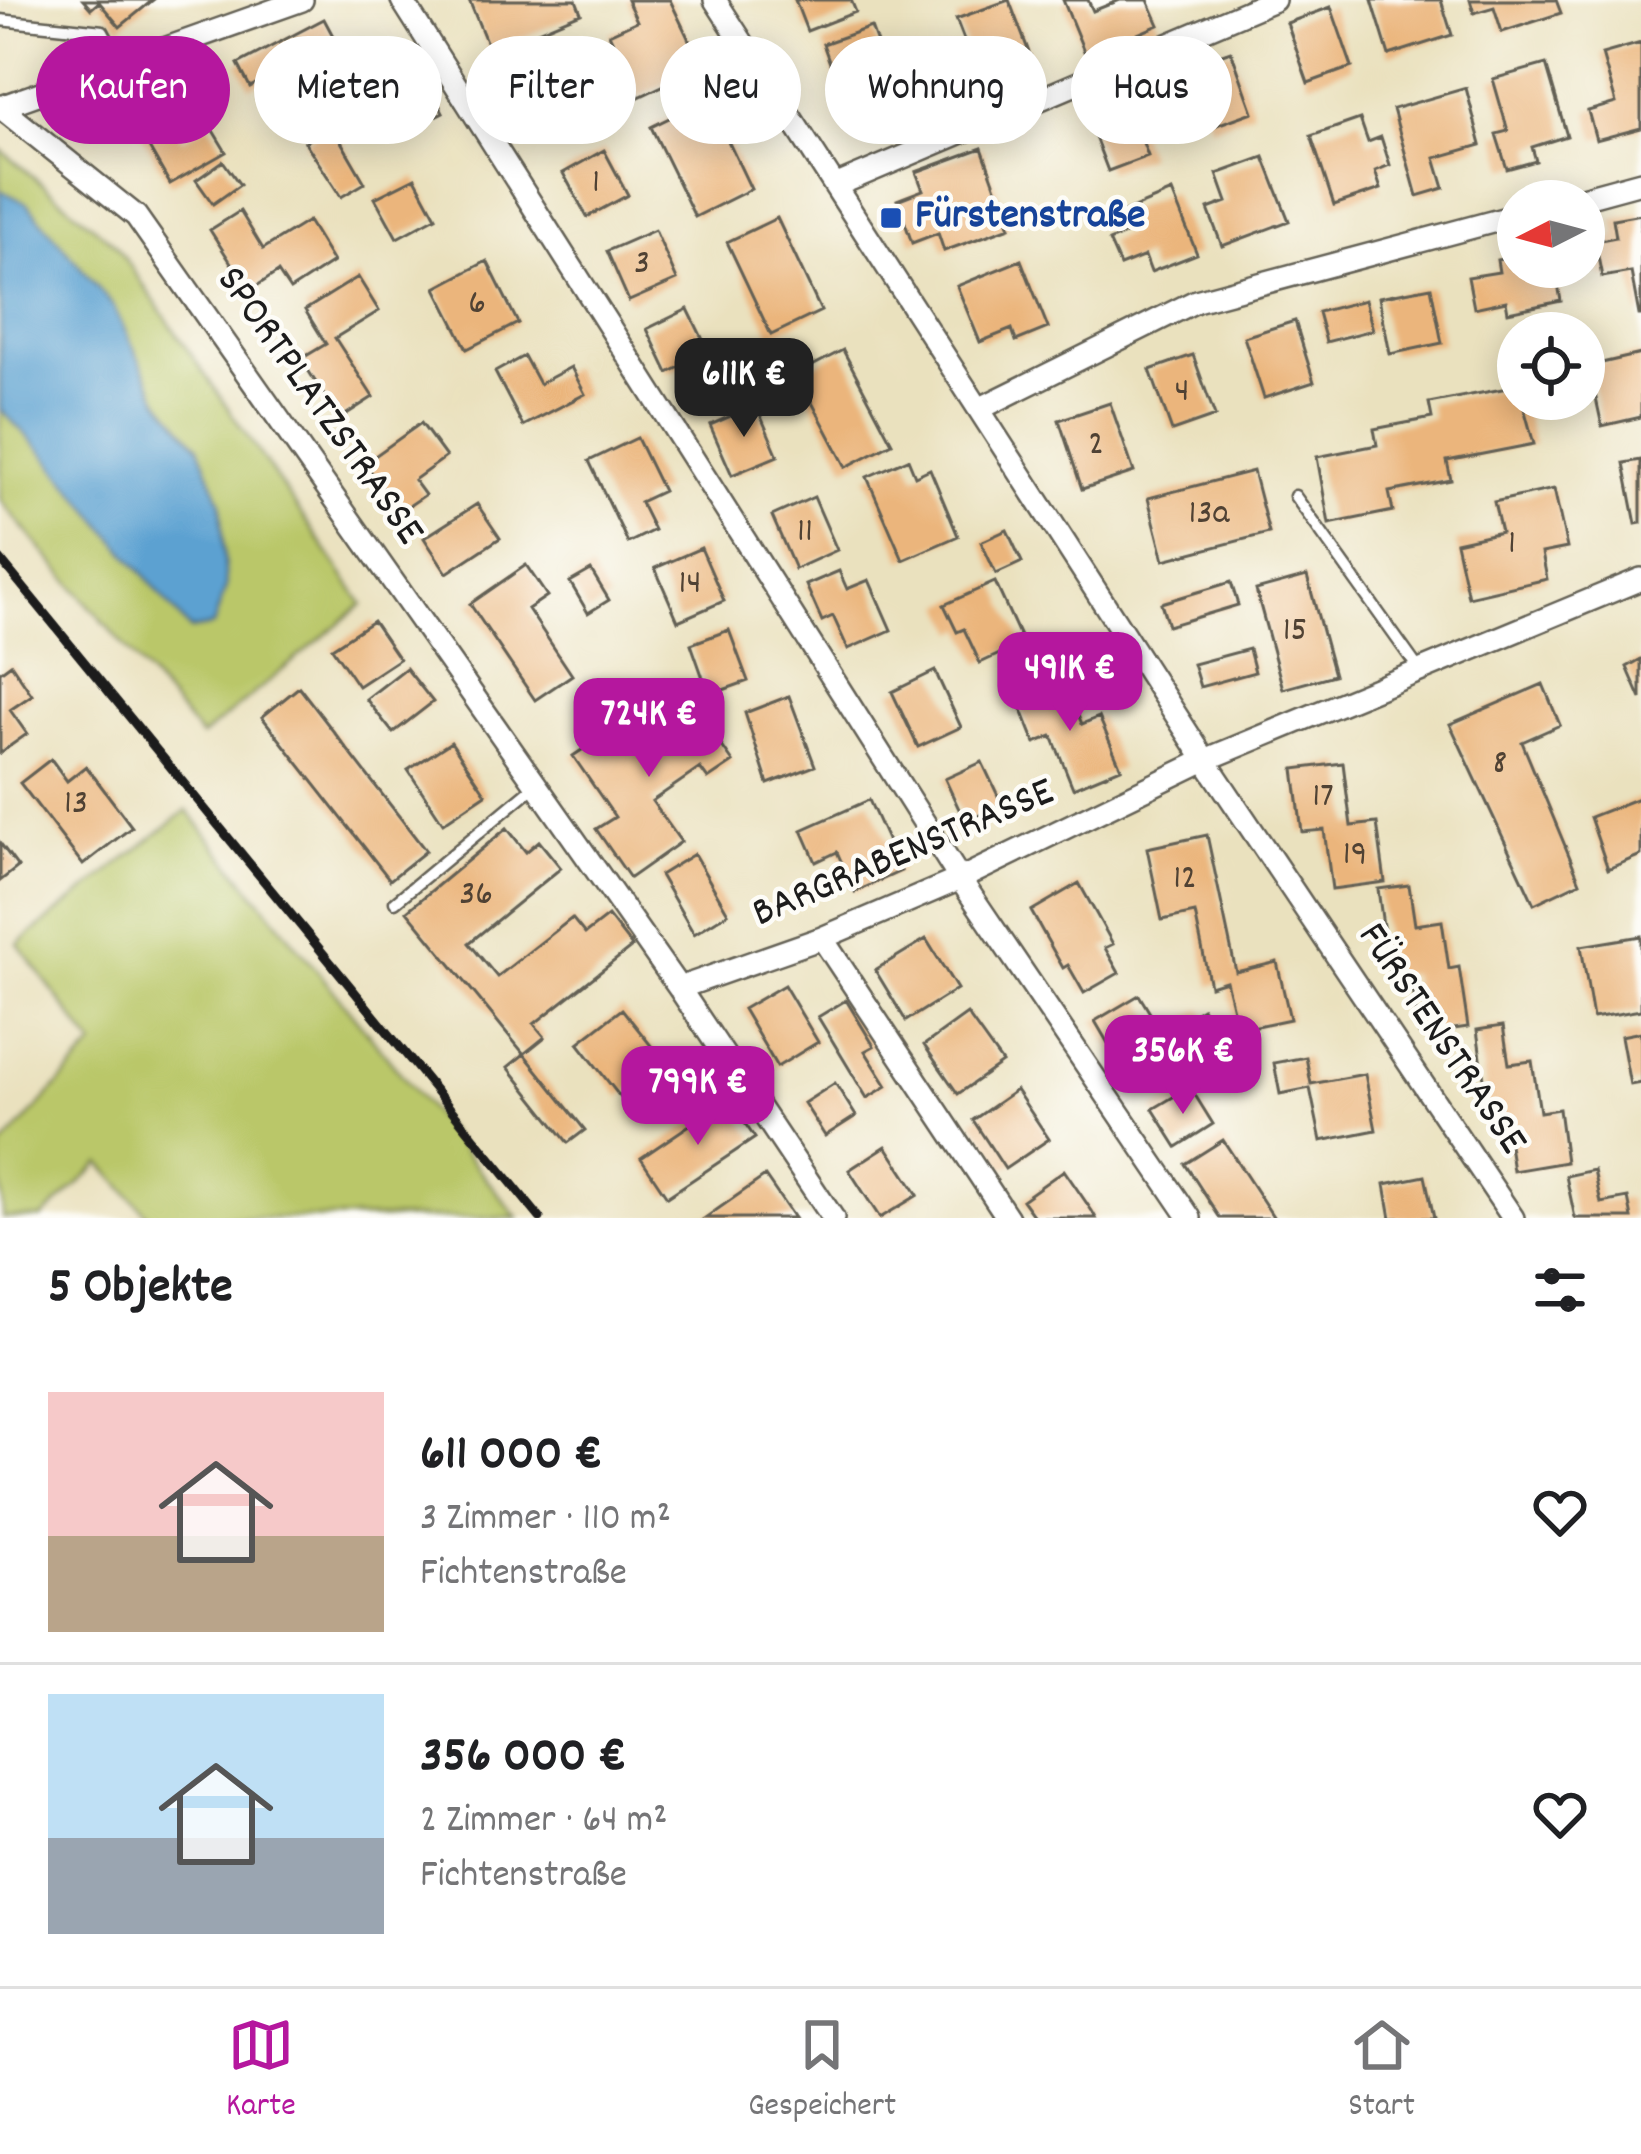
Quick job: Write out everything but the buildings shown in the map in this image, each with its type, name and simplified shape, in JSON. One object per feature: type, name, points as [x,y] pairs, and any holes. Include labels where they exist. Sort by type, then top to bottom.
[{"type":"street","points":[[204,36],[302,0]]},
{"type":"street","points":[[402,0],[960,879],[1190,1218]]},
{"type":"street","name":"FÜRSTENSTRASSE","points":[[715,0],[1205,760],[1513,1218]]},
{"type":"street","points":[[835,186],[1274,0]]},
{"type":"street","points":[[0,107],[36,95]]},
{"type":"street","name":"SPORTPLATZSTRASSE","points":[[0,107],[136,216],[679,988],[833,1218]]},
{"type":"street","points":[[1605,192],[1641,182]]},
{"type":"street","points":[[979,409],[1196,301],[1497,221]]},
{"type":"street","name":"BARGRABENSTRASSE","points":[[679,988],[822,938],[960,879],[1205,760],[1641,579]]},
{"type":"street","points":[[822,938],[1008,1218]]},
{"type":"lane","points":[[0,20],[103,32],[105,36]]},
{"type":"lane","points":[[1295,496],[1420,671]]},
{"type":"lane","points":[[395,902],[536,785]]},
{"type":"green space","points":[[0,149],[115,244],[363,604],[201,737],[0,500]]},
{"type":"green space","points":[[187,810],[518,1218],[150,1218],[101,1163],[42,1218],[3,1218],[0,1149],[94,1046],[18,944]]},
{"type":"water","points":[[0,190],[27,203],[113,306],[159,399],[199,447],[221,502],[226,587],[213,626],[190,630],[41,450],[0,409]]},
{"type":"railway","points":[[0,559],[540,1218]]},
{"type":"place","name":"Fürstenstraße","points":[[891,218]]}]
